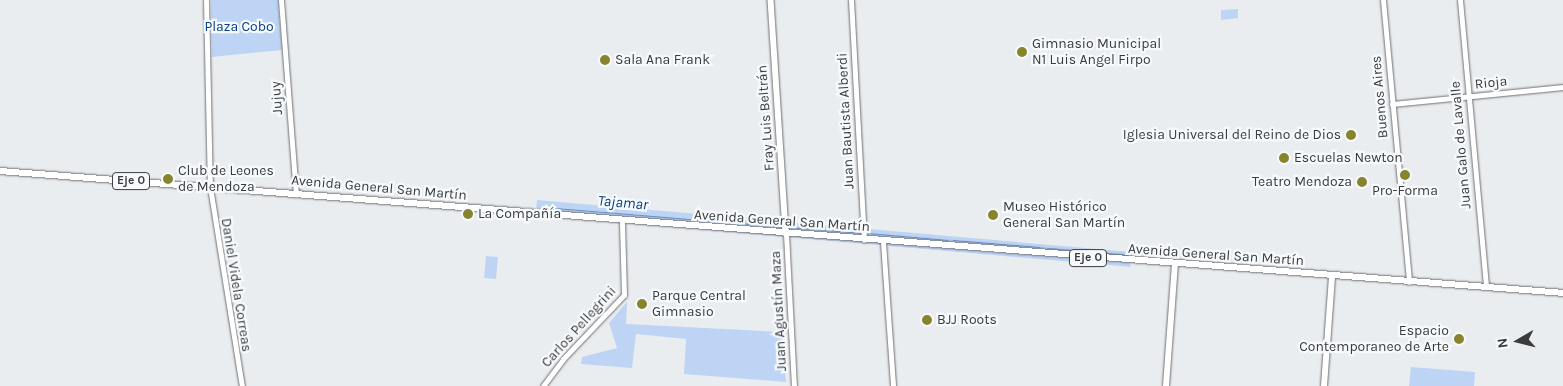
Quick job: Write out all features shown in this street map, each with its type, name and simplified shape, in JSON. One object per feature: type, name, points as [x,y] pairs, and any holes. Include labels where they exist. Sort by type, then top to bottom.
[{"type":"main road","name":"Fray Luis Beltrán","points":[[771,0],[786,234]]},
{"type":"main road","name":"Avenida General San Martín","points":[[0,170],[622,222],[1563,293]]},
{"type":"main road","points":[[1166,386],[1175,264]]},
{"type":"main road","points":[[1324,386],[1332,276]]},
{"type":"street","name":"Daniel Videla Correas","points":[[206,0],[210,187],[221,269],[242,386]]},
{"type":"street","name":"Jujuy","points":[[281,0],[296,194]]},
{"type":"street","name":"Juan Bautista Alberdi","points":[[851,0],[864,240]]},
{"type":"street","name":"Buenos Aires","points":[[1382,0],[1409,282]]},
{"type":"street","name":"Juan Galo de Lavalle","points":[[1460,0],[1486,287]]},
{"type":"street","name":"Rioja","points":[[1392,104],[1563,87]]},
{"type":"street","name":"Carlos Pellegrini","points":[[543,386],[563,360],[621,299],[626,290],[622,222]]},
{"type":"street","name":"Juan Agustín Maza","points":[[786,234],[794,386]]},
{"type":"street","points":[[883,242],[893,386]]},
{"type":"green space","name":"Plaza Cobo","points":[[211,0],[278,0],[282,50],[212,57]]},
{"type":"green space","points":[[1238,9],[1238,18],[1221,20],[1221,10]]},
{"type":"green space","points":[[537,200],[1132,252],[1130,267],[536,215]]},
{"type":"green space","points":[[1137,245],[1170,256],[1170,257],[1138,254]]},
{"type":"green space","points":[[486,256],[498,257],[496,279],[484,278]]},
{"type":"green space","points":[[627,302],[626,324],[782,332],[786,382],[684,374],[686,339],[636,334],[632,368],[581,364],[582,357],[617,348],[609,323]]},
{"type":"green space","points":[[1411,367],[1475,372],[1474,386],[1409,386]]},
{"type":"waterway","name":"Tajamar","points":[[543,207],[701,220]]},
{"type":"waterway","name":"Tajamar","points":[[707,220],[783,227]]},
{"type":"waterway","name":"Tajamar","points":[[788,227],[862,233]]},
{"type":"waterway","name":"Tajamar","points":[[868,233],[948,240]]},
{"type":"waterway","name":"Tajamar","points":[[953,240],[1040,247]]},
{"type":"waterway","name":"Tajamar","points":[[1047,248],[1129,255]]},
{"type":"place","name":"Gimnasio Municipal N1 Luis Angel Firpo","points":[[1022,52]]},
{"type":"place","name":"Sala Ana Frank","points":[[605,60]]},
{"type":"place","name":"Iglesia Universal del Reino de Dios","points":[[1351,135]]},
{"type":"place","name":"Escuelas Newton","points":[[1284,158]]},
{"type":"place","name":"Pro-Forma","points":[[1405,175]]},
{"type":"place","name":"Club de Leones de Mendoza","points":[[168,179]]},
{"type":"place","name":"Teatro Mendoza","points":[[1362,182]]},
{"type":"place","name":"La Compañía","points":[[468,214]]},
{"type":"place","name":"Museo Histórico General San Martín","points":[[993,215]]},
{"type":"place","name":"Parque Central Gimnasio","points":[[642,304]]},
{"type":"place","name":"BJJ Roots","points":[[927,320]]},
{"type":"place","name":"Espacio Contemporaneo de Arte","points":[[1459,339]]}]
